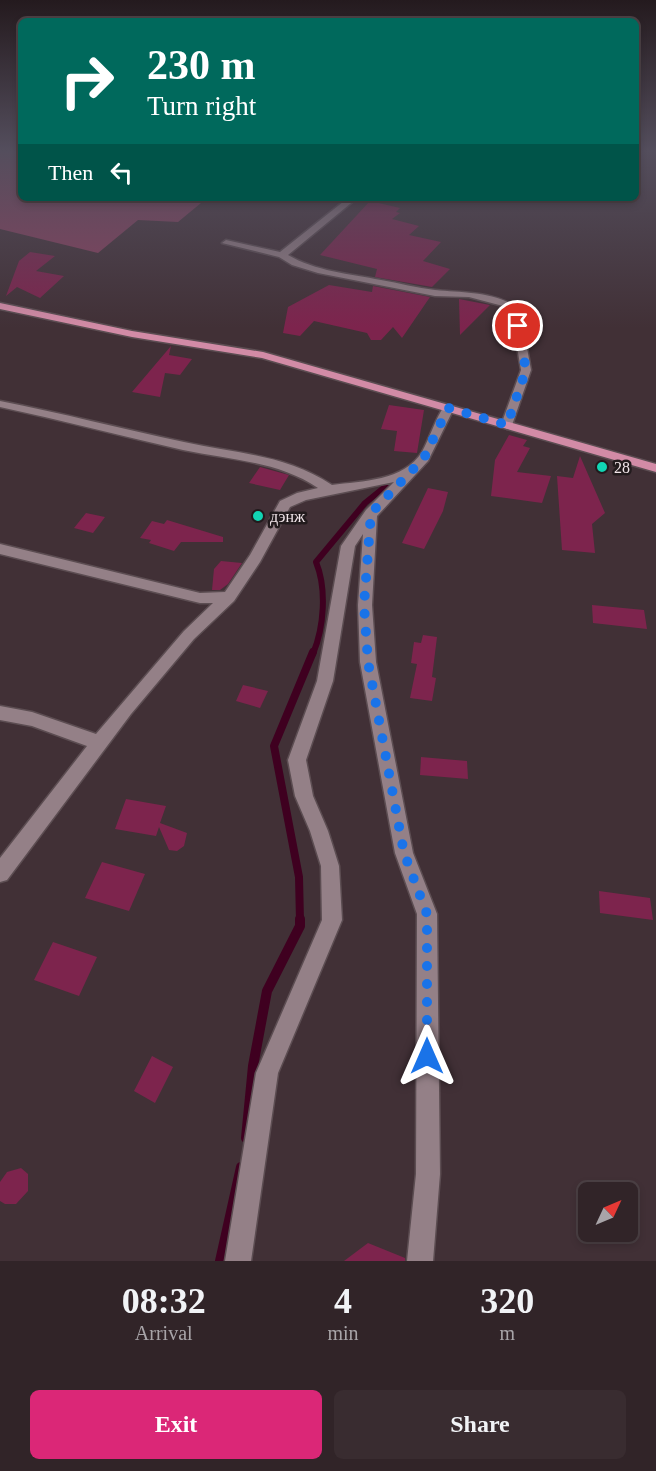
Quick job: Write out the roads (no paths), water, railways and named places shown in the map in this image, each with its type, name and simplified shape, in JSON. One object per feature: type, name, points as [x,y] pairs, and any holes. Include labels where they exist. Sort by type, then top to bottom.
[{"type":"main road","points":[[0,306],[132,334],[263,355],[656,468]]},
{"type":"street","points":[[282,255],[338,210]]},
{"type":"street","points":[[226,243],[282,255],[318,270],[435,292],[469,294],[506,304],[516,311],[526,370],[507,425]]},
{"type":"street","points":[[0,404],[105,426],[184,446],[277,463],[306,474],[330,489]]},
{"type":"street","points":[[237,1261],[267,1073],[332,920],[330,866],[319,831],[304,796],[297,760],[310,730],[325,681],[348,546],[359,526],[424,458],[448,408]]},
{"type":"street","points":[[0,873],[125,709],[189,635],[229,597],[255,558],[285,504],[302,496],[397,477],[413,471]]},
{"type":"street","points":[[371,513],[364,605],[368,662],[404,853],[427,914],[428,1174],[420,1261]]},
{"type":"street","points":[[0,549],[200,598],[229,597]]},
{"type":"street","points":[[0,713],[32,719],[100,743]]},
{"type":"waterway","points":[[313,654],[320,632],[323,608],[322,584],[316,562],[365,503],[396,478]]},
{"type":"waterway","points":[[300,921],[299,877],[274,746],[313,652]]},
{"type":"waterway","points":[[246,1138],[253,1066],[267,991],[300,926],[300,921]]},
{"type":"waterway","points":[[220,1261],[241,1167]]},
{"type":"place","name":"28","points":[[602,467]]},
{"type":"place","name":"дэнж","points":[[258,516]]}]
